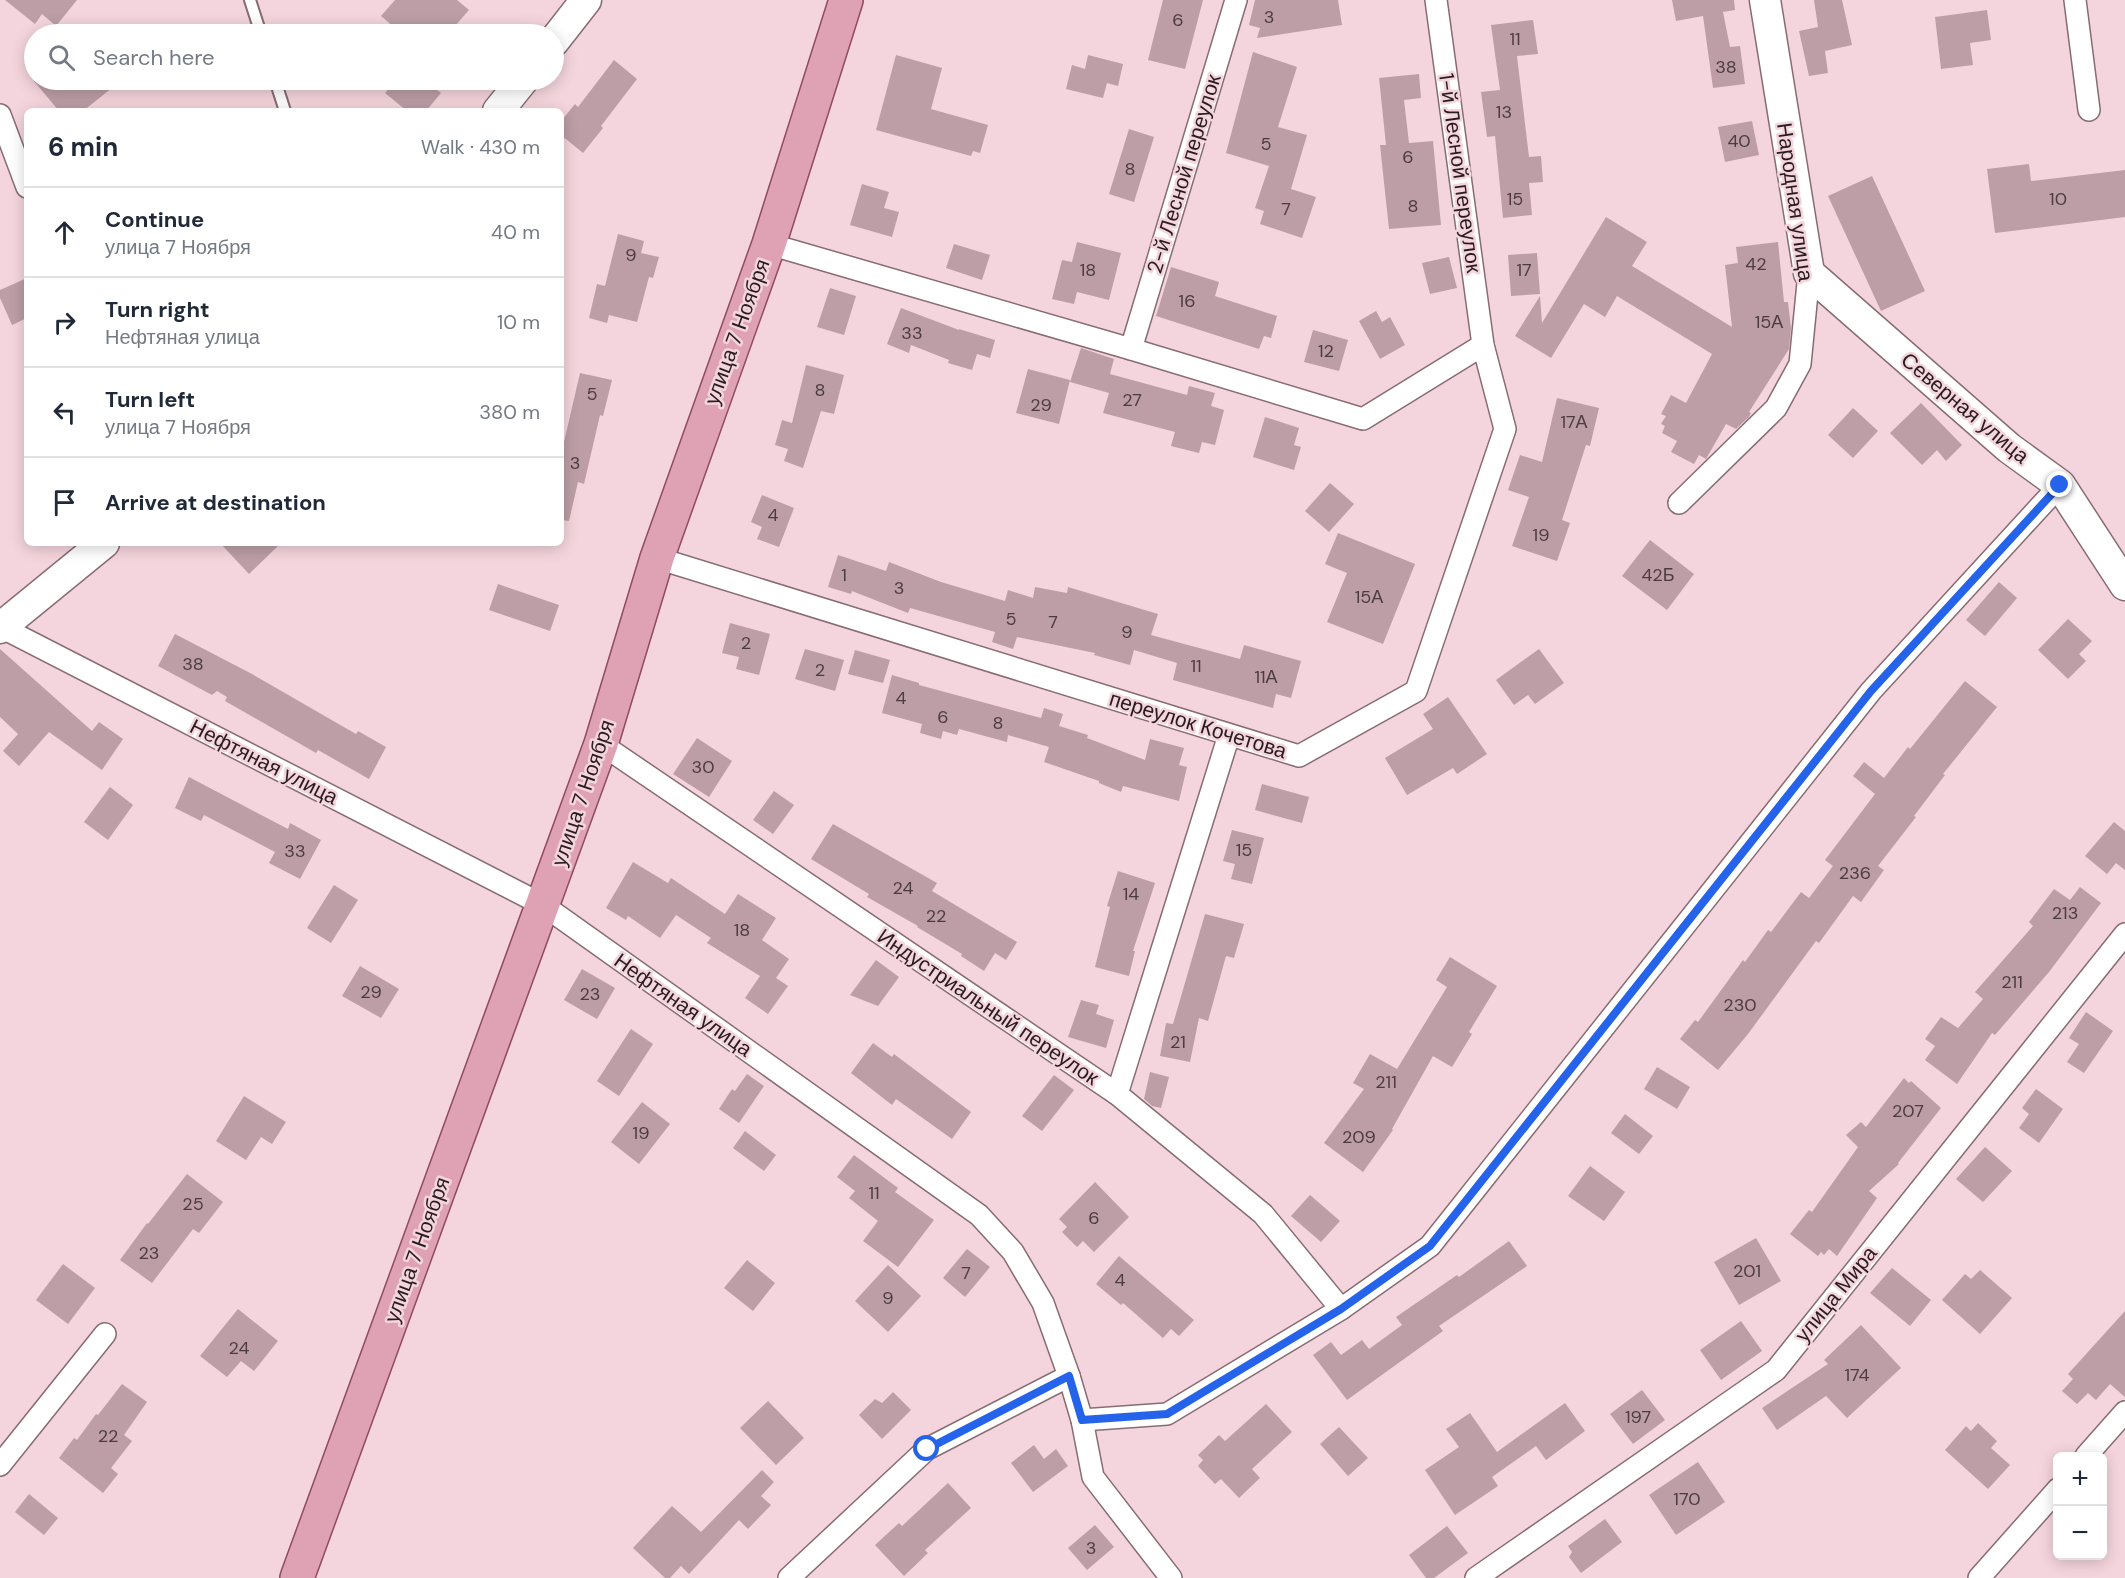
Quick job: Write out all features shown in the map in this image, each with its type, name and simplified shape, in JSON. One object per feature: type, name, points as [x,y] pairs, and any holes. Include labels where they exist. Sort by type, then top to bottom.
[{"type":"main road","name":"улица 7 Ноября","points":[[297,1578],[601,744],[657,558],[768,244],[846,0]]},
{"type":"street","points":[[564,28],[586,0]]},
{"type":"street","name":"2-й Лесной переулок","points":[[1131,349],[1236,0]]},
{"type":"street","name":"1-й Лесной переулок","points":[[1436,0],[1483,345]]},
{"type":"street","name":"Народная улица","points":[[1679,503],[1776,408],[1800,364],[1809,273],[1765,0]]},
{"type":"street","points":[[2075,0],[2088,110]]},
{"type":"street","points":[[500,108],[515,90]]},
{"type":"street","points":[[0,115],[24,179]]},
{"type":"street","points":[[768,244],[1363,419],[1483,345]]},
{"type":"street","name":"Северная улица","points":[[1809,273],[2009,448],[2060,485],[2125,585]]},
{"type":"street","name":"переулок Кочетова","points":[[657,558],[1299,756],[1416,691],[1505,429],[1483,345]]},
{"type":"street","points":[[1082,1420],[1167,1414],[1341,1309],[1430,1246],[1871,691],[2060,485]]},
{"type":"street","points":[[0,627],[100,546]]},
{"type":"street","name":"Нефтяная улица","points":[[0,627],[543,905],[979,1215],[1012,1252],[1043,1303],[1082,1420],[1093,1477],[1170,1578]]},
{"type":"street","points":[[1117,1094],[1229,735]]},
{"type":"street","name":"Индустриальный переулок","points":[[601,744],[1117,1094],[1263,1214],[1341,1309]]},
{"type":"street","name":"улица Мира","points":[[1476,1578],[1776,1370],[2125,934]]},
{"type":"street","points":[[0,1465],[105,1334]]},
{"type":"street","points":[[789,1578],[927,1449],[1069,1376]]},
{"type":"street","points":[[2090,1452],[2125,1412]]},
{"type":"street","points":[[1979,1578],[2053,1495]]},
{"type":"lane","points":[[250,0],[258,24]]},
{"type":"lane","points":[[278,90],[284,108]]},
{"type":"building","points":[[5,0],[77,0],[58,24],[54,24],[42,14],[35,24]]},
{"type":"building","points":[[395,0],[457,0],[469,10],[457,24],[390,24],[381,16]]},
{"type":"building","points":[[1163,0],[1203,0],[1185,69],[1148,60]]},
{"type":"building","points":[[1255,0],[1338,0],[1342,25],[1257,38],[1260,28],[1249,25]]},
{"type":"building","points":[[1672,0],[1734,0],[1735,10],[1723,12],[1730,47],[1740,46],[1745,84],[1713,88],[1703,16],[1676,21]]},
{"type":"building","points":[[1814,0],[1842,0],[1852,45],[1825,51],[1828,73],[1809,76],[1799,31],[1818,27]]},
{"type":"building","points":[[1987,10],[1991,40],[1970,43],[1973,65],[1941,69],[1935,17]]},
{"type":"building","points":[[1533,20],[1538,54],[1517,56],[1529,157],[1541,156],[1543,182],[1529,183],[1532,215],[1503,218],[1495,136],[1487,137],[1481,92],[1500,90],[1491,25]]},
{"type":"building","points":[[1253,52],[1297,67],[1278,127],[1307,135],[1291,189],[1316,197],[1302,238],[1260,224],[1264,211],[1255,208],[1269,166],[1226,153]]},
{"type":"building","points":[[896,55],[942,68],[931,109],[988,125],[980,153],[973,151],[971,156],[876,130]]},
{"type":"building","points":[[1088,55],[1123,64],[1118,86],[1107,83],[1103,98],[1066,89],[1072,65],[1085,69]]},
{"type":"building","points":[[614,60],[637,79],[583,153],[564,137],[564,117],[575,104],[578,107]]},
{"type":"building","points":[[1419,74],[1421,98],[1404,100],[1409,143],[1433,141],[1441,225],[1389,229],[1380,145],[1386,145],[1379,78]]},
{"type":"building","points":[[41,90],[109,90],[87,108],[56,108]]},
{"type":"building","points":[[388,90],[437,90],[441,93],[428,108],[403,108],[385,93]]},
{"type":"building","points":[[1752,121],[1759,155],[1725,162],[1718,127]]},
{"type":"building","points":[[1129,129],[1154,137],[1134,202],[1109,194]]},
{"type":"building","points":[[2029,164],[2031,181],[2125,170],[2125,217],[1995,233],[1987,169]]},
{"type":"building","points":[[1872,176],[1925,291],[1881,311],[1828,196]]},
{"type":"building","points":[[862,184],[889,192],[884,208],[899,212],[892,237],[850,225]]},
{"type":"building","points":[[1606,217],[1647,242],[1632,266],[1732,327],[1725,265],[1738,263],[1736,247],[1778,242],[1784,302],[1788,302],[1791,328],[1789,349],[1749,412],[1751,413],[1749,417],[1736,429],[1726,424],[1706,459],[1699,455],[1694,464],[1671,452],[1677,441],[1662,433],[1665,426],[1661,424],[1666,416],[1661,414],[1671,395],[1686,403],[1712,354],[1617,296],[1605,317],[1584,304],[1551,358],[1515,336],[1540,296],[1542,323]]},
{"type":"building","points":[[618,234],[644,241],[641,253],[659,257],[653,278],[649,277],[637,322],[609,315],[607,323],[589,318],[597,284],[605,286]]},
{"type":"building","points":[[1077,242],[1121,253],[1109,300],[1077,292],[1074,304],[1052,299],[1062,260],[1072,262]]},
{"type":"building","points":[[954,244],[990,255],[982,280],[946,268]]},
{"type":"building","points":[[1537,253],[1540,294],[1511,296],[1508,255]]},
{"type":"building","points":[[1449,257],[1457,288],[1430,294],[1422,263]]},
{"type":"building","points":[[1171,267],[1219,282],[1215,296],[1277,316],[1271,338],[1264,336],[1259,349],[1156,316]]},
{"type":"building","points":[[24,279],[24,319],[12,325],[0,298],[0,290]]},
{"type":"building","points":[[830,288],[856,296],[844,335],[817,327]]},
{"type":"building","points":[[901,308],[959,330],[995,340],[990,358],[977,354],[972,370],[948,363],[949,360],[911,345],[909,353],[887,344]]},
{"type":"building","points":[[1376,311],[1382,322],[1390,317],[1405,345],[1380,359],[1359,321]]},
{"type":"building","points":[[1313,330],[1348,340],[1339,371],[1304,362]]},
{"type":"building","points":[[1081,348],[1114,359],[1110,374],[1187,395],[1189,386],[1215,393],[1211,406],[1224,410],[1215,445],[1202,442],[1199,453],[1171,446],[1175,432],[1103,413],[1109,393],[1070,382]]},
{"type":"building","points":[[806,365],[844,375],[834,414],[821,411],[803,468],[784,461],[788,449],[775,445],[782,420],[792,423]]},
{"type":"building","points":[[1028,369],[1070,380],[1059,424],[1016,413]]},
{"type":"building","points":[[580,373],[612,380],[603,416],[600,415],[584,484],[578,482],[569,521],[564,520],[564,442]]},
{"type":"building","points":[[1557,398],[1599,408],[1590,446],[1586,445],[1562,520],[1570,523],[1557,561],[1512,546],[1529,497],[1508,490],[1520,455],[1542,462]]},
{"type":"building","points":[[1921,403],[1962,445],[1946,461],[1937,450],[1922,465],[1890,433]]},
{"type":"building","points":[[1853,408],[1878,431],[1853,458],[1828,435]]},
{"type":"building","points":[[1265,417],[1299,428],[1294,445],[1301,447],[1294,470],[1253,457]]},
{"type":"building","points":[[1330,483],[1354,504],[1329,532],[1305,511]]},
{"type":"building","points":[[762,495],[794,508],[779,547],[757,539],[762,527],[751,522]]},
{"type":"building","points":[[1338,533],[1415,564],[1383,644],[1327,622],[1347,573],[1325,564]]},
{"type":"building","points":[[1650,540],[1694,574],[1667,610],[1622,576]]},
{"type":"building","points":[[223,546],[278,546],[249,574]]},
{"type":"building","points":[[838,555],[886,571],[889,562],[941,582],[1005,601],[1008,590],[1033,598],[1035,587],[1067,593],[1068,587],[1158,614],[1151,635],[1240,659],[1244,645],[1301,661],[1291,698],[1276,694],[1273,708],[1173,680],[1177,663],[1134,650],[1130,665],[1094,655],[1095,653],[1017,637],[1013,649],[992,642],[995,632],[910,608],[908,613],[852,591],[851,594],[828,587]]},
{"type":"building","points":[[1999,582],[2017,598],[1985,636],[1966,620]]},
{"type":"building","points":[[498,584],[559,605],[550,631],[489,610]]},
{"type":"building","points":[[2068,619],[2092,641],[2079,654],[2086,661],[2068,679],[2038,650]]},
{"type":"building","points":[[730,623],[770,634],[759,675],[736,669],[739,657],[722,653]]},
{"type":"building","points":[[175,634],[252,674],[356,734],[358,731],[386,747],[369,779],[318,750],[316,753],[225,701],[227,697],[217,691],[212,695],[158,666]]},
{"type":"building","points":[[0,649],[92,731],[99,722],[123,739],[102,770],[49,732],[19,766],[3,751],[18,734],[0,717]]},
{"type":"building","points":[[805,649],[844,660],[835,691],[795,679]]},
{"type":"building","points":[[1539,649],[1564,683],[1535,704],[1528,695],[1514,705],[1496,680]]},
{"type":"building","points":[[855,650],[890,660],[883,683],[848,674]]},
{"type":"building","points":[[892,675],[919,683],[919,685],[1041,718],[1044,708],[1063,714],[1059,726],[1088,735],[1087,738],[1145,760],[1150,739],[1184,748],[1179,765],[1187,767],[1179,801],[1123,786],[1121,792],[1099,781],[1044,762],[1049,747],[1008,735],[1007,742],[959,729],[957,735],[943,731],[941,739],[920,733],[922,724],[882,713]]},
{"type":"building","points":[[1965,681],[1997,707],[1943,774],[1945,775],[1914,816],[1916,817],[1878,866],[1884,870],[1861,902],[1853,896],[1819,943],[1816,941],[1748,1034],[1718,1070],[1680,1039],[1695,1020],[1698,1022],[1743,960],[1745,962],[1768,930],[1771,932],[1801,892],[1809,898],[1833,866],[1825,860],[1875,794],[1853,776],[1864,762],[1884,778]]},
{"type":"building","points":[[1448,697],[1487,754],[1457,774],[1453,768],[1407,795],[1385,758],[1433,729],[1423,714]]},
{"type":"building","points":[[697,738],[732,761],[709,797],[673,774]]},
{"type":"building","points":[[189,777],[288,829],[290,823],[321,840],[300,879],[269,863],[275,852],[204,815],[201,821],[175,808]]},
{"type":"building","points":[[1262,784],[1309,797],[1302,823],[1255,810]]},
{"type":"building","points":[[110,787],[133,805],[108,840],[84,822]]},
{"type":"building","points":[[774,791],[794,805],[773,834],[753,820]]},
{"type":"building","points":[[2114,822],[2125,831],[2125,870],[2116,863],[2107,874],[2085,856]]},
{"type":"building","points":[[833,824],[937,883],[932,891],[1017,942],[1006,960],[995,953],[984,971],[961,956],[962,954],[867,897],[869,894],[811,859]]},
{"type":"building","points":[[1232,830],[1264,838],[1252,884],[1231,879],[1235,864],[1223,861]]},
{"type":"building","points":[[633,862],[668,883],[671,878],[725,914],[738,894],[776,918],[762,940],[789,959],[776,978],[788,986],[768,1014],[745,998],[760,976],[707,943],[711,938],[676,915],[660,938],[628,916],[626,920],[606,908]]},
{"type":"building","points":[[1118,871],[1155,883],[1133,951],[1135,951],[1129,976],[1095,967],[1110,907],[1107,906]]},
{"type":"building","points":[[334,885],[358,900],[331,943],[307,928]]},
{"type":"building","points":[[2080,887],[2101,903],[2049,972],[1995,1035],[1992,1033],[1957,1084],[1925,1060],[1935,1046],[1925,1039],[1941,1017],[1958,1028],[1983,999],[1975,992],[2033,926],[2029,922],[2054,889],[2070,900]]},
{"type":"building","points":[[1205,914],[1244,924],[1234,958],[1226,956],[1208,1021],[1199,1018],[1190,1062],[1160,1056],[1166,1023],[1173,1024]]},
{"type":"building","points":[[1450,957],[1497,986],[1469,1032],[1472,1034],[1452,1067],[1433,1056],[1393,1130],[1363,1172],[1324,1143],[1364,1089],[1353,1083],[1370,1054],[1397,1069],[1447,987],[1436,980]]},
{"type":"building","points":[[876,960],[899,977],[878,1006],[850,995]]},
{"type":"building","points":[[360,966],[399,989],[381,1018],[342,996]]},
{"type":"building","points":[[582,969],[615,988],[597,1019],[564,1000]]},
{"type":"building","points":[[1081,1000],[1099,1005],[1096,1014],[1114,1020],[1106,1048],[1068,1037]]},
{"type":"building","points":[[2086,1012],[2113,1031],[2084,1073],[2067,1062],[2079,1044],[2069,1038]]},
{"type":"building","points":[[631,1029],[653,1044],[619,1096],[597,1081]]},
{"type":"building","points":[[873,1043],[892,1057],[894,1054],[971,1112],[952,1139],[896,1099],[892,1105],[851,1073]]},
{"type":"building","points":[[1657,1067],[1690,1087],[1677,1109],[1644,1089]]},
{"type":"building","points":[[1150,1072],[1169,1077],[1161,1108],[1152,1106],[1144,1099]]},
{"type":"building","points":[[747,1074],[764,1086],[739,1123],[719,1109],[732,1089],[735,1091]]},
{"type":"building","points":[[1054,1075],[1074,1090],[1042,1131],[1022,1116]]},
{"type":"building","points":[[1904,1078],[1909,1083],[1911,1081],[1941,1108],[1899,1164],[1869,1191],[1877,1198],[1837,1256],[1829,1249],[1824,1255],[1821,1252],[1818,1256],[1790,1234],[1809,1210],[1812,1212],[1858,1147],[1846,1135],[1861,1122],[1866,1127]]},
{"type":"building","points":[[2036,1089],[2063,1109],[2039,1143],[2019,1128],[2029,1114],[2022,1108]]},
{"type":"building","points":[[244,1096],[286,1122],[272,1144],[261,1137],[246,1160],[216,1141]]},
{"type":"building","points":[[642,1102],[670,1124],[639,1164],[611,1142]]},
{"type":"building","points":[[1625,1114],[1653,1136],[1639,1154],[1611,1133]]},
{"type":"building","points":[[745,1131],[776,1155],[764,1171],[733,1148]]},
{"type":"building","points":[[1985,1147],[2012,1171],[1983,1202],[1956,1179]]},
{"type":"building","points":[[854,1155],[898,1188],[895,1192],[934,1220],[898,1267],[863,1241],[878,1221],[849,1198],[855,1191],[837,1177]]},
{"type":"building","points":[[1590,1166],[1625,1192],[1604,1221],[1568,1196]]},
{"type":"building","points":[[187,1174],[223,1202],[199,1233],[193,1229],[152,1283],[120,1260]]},
{"type":"building","points":[[1095,1182],[1129,1217],[1094,1252],[1083,1241],[1077,1247],[1062,1232],[1067,1227],[1059,1219]]},
{"type":"building","points":[[1310,1195],[1340,1221],[1321,1242],[1291,1216]]},
{"type":"building","points":[[1756,1238],[1781,1281],[1739,1305],[1714,1262]]},
{"type":"building","points":[[1509,1241],[1527,1266],[1439,1326],[1443,1331],[1347,1400],[1313,1355],[1331,1342],[1341,1355],[1362,1340],[1369,1349],[1402,1325],[1396,1317],[1457,1275],[1459,1277]]},
{"type":"building","points":[[967,1249],[990,1267],[965,1297],[943,1278]]},
{"type":"building","points":[[1119,1256],[1194,1320],[1179,1336],[1171,1329],[1163,1338],[1123,1303],[1121,1305],[1096,1284]]},
{"type":"building","points":[[747,1260],[775,1283],[753,1311],[724,1288]]},
{"type":"building","points":[[63,1264],[95,1288],[68,1324],[36,1300]]},
{"type":"building","points":[[888,1265],[921,1296],[888,1332],[855,1301]]},
{"type":"building","points":[[1892,1268],[1931,1300],[1910,1326],[1870,1293]]},
{"type":"building","points":[[1980,1270],[2012,1298],[1980,1334],[1942,1300],[1965,1274],[1971,1279]]},
{"type":"building","points":[[238,1309],[278,1341],[254,1371],[241,1361],[227,1377],[200,1356]]},
{"type":"building","points":[[2125,1311],[2125,1397],[2110,1384],[2096,1400],[2088,1393],[2077,1404],[2062,1391],[2073,1379],[2068,1374]]},
{"type":"building","points":[[1741,1321],[1762,1351],[1721,1380],[1700,1350]]},
{"type":"building","points":[[1861,1325],[1901,1368],[1847,1418],[1826,1396],[1777,1430],[1762,1408],[1828,1364],[1824,1360]]},
{"type":"building","points":[[122,1384],[147,1402],[124,1435],[132,1441],[111,1468],[118,1474],[103,1493],[59,1458],[74,1438],[77,1440]]},
{"type":"building","points":[[1642,1390],[1665,1420],[1633,1444],[1610,1414]]},
{"type":"building","points":[[893,1392],[911,1410],[882,1439],[859,1415],[875,1399],[882,1403]]},
{"type":"building","points":[[768,1401],[804,1438],[776,1465],[740,1428]]},
{"type":"building","points":[[1565,1403],[1585,1431],[1546,1460],[1536,1446],[1492,1477],[1498,1486],[1455,1515],[1425,1470],[1459,1447],[1446,1429],[1470,1413],[1497,1452]]},
{"type":"building","points":[[1266,1404],[1292,1432],[1252,1469],[1260,1478],[1239,1498],[1221,1479],[1215,1484],[1198,1466],[1203,1460],[1198,1455],[1219,1435],[1225,1441]]},
{"type":"building","points":[[1978,1423],[1997,1441],[1991,1448],[2010,1465],[1988,1489],[1945,1450],[1966,1426],[1971,1431]]},
{"type":"building","points":[[1339,1427],[1368,1458],[1348,1476],[1320,1444]]},
{"type":"building","points":[[1034,1445],[1044,1459],[1056,1449],[1068,1466],[1033,1492],[1011,1463]]},
{"type":"building","points":[[1698,1462],[1725,1502],[1676,1535],[1649,1495]]},
{"type":"building","points":[[762,1470],[774,1482],[761,1496],[771,1505],[748,1529],[739,1520],[689,1574],[681,1566],[670,1578],[665,1578],[633,1548],[672,1506],[701,1532]]},
{"type":"building","points":[[948,1483],[971,1508],[925,1550],[928,1553],[904,1576],[875,1545],[899,1523],[902,1526]]},
{"type":"building","points":[[29,1494],[58,1518],[44,1535],[15,1512]]},
{"type":"building","points":[[1605,1519],[1622,1542],[1581,1573],[1569,1557],[1572,1552],[1568,1546]]},
{"type":"building","points":[[1095,1525],[1114,1547],[1087,1570],[1068,1548]]},
{"type":"building","points":[[1447,1526],[1468,1553],[1434,1578],[1426,1578],[1409,1555]]},
{"type":"route","points":[[927,1449],[1069,1376],[1082,1420],[1167,1414],[1341,1309],[1430,1246],[1871,691],[2060,485]]}]
